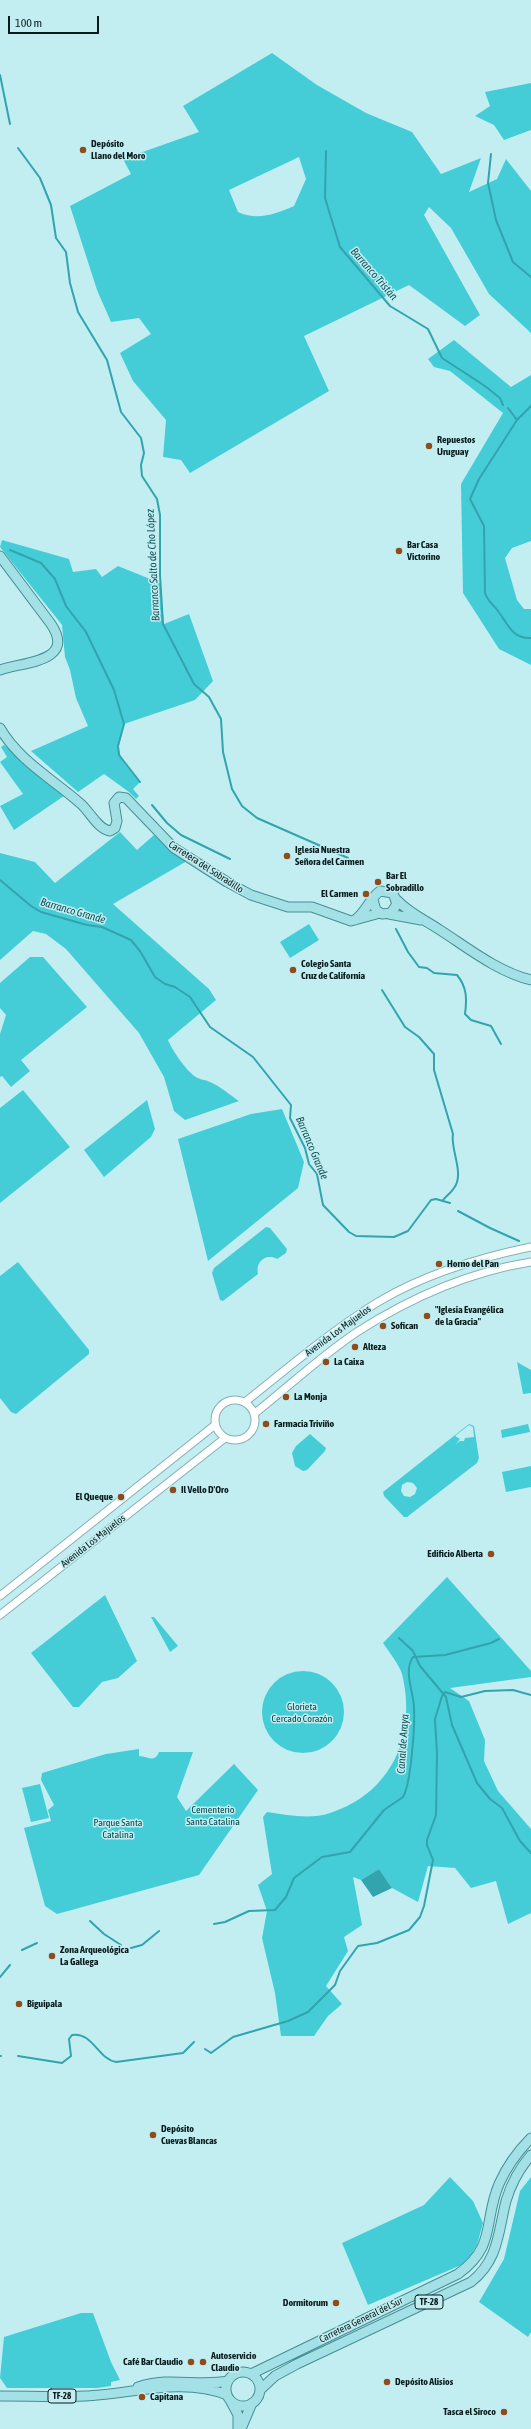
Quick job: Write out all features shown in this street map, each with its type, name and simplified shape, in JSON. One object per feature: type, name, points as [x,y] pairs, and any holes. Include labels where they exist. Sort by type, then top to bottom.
[{"type":"main road","points":[[0,556],[52,624],[56,631],[57,642],[53,652],[46,659],[0,670]]},
{"type":"main road","name":"Carretera del Sobradillo","points":[[0,728],[10,743],[82,804],[102,828],[110,831],[116,828],[117,821],[114,803],[119,797],[126,798],[174,848],[251,896],[279,905],[312,907],[345,920],[355,920],[380,913]]},
{"type":"main road","points":[[355,920],[364,913],[376,894],[384,890],[393,892],[397,900],[423,920],[511,973],[531,980]]},
{"type":"main road","points":[[373,900],[374,908],[380,913],[423,920]]},
{"type":"main road","points":[[389,914],[396,908],[397,900]]},
{"type":"main road","name":"Carretera General del Sur","points":[[251,2374],[458,2274],[471,2264],[479,2256],[486,2239],[499,2184],[508,2165],[531,2138]]},
{"type":"main road","name":"Carretera General del Sur","points":[[260,2390],[275,2376],[297,2364],[471,2282],[481,2274],[497,2248],[506,2201],[514,2180],[531,2155]]},
{"type":"main road","name":"TF-28","points":[[123,2392],[159,2381],[215,2383],[228,2381],[240,2372],[251,2374]]},
{"type":"main road","points":[[251,2374],[256,2379],[260,2390]]},
{"type":"main road","points":[[228,2381],[229,2398],[238,2415],[238,2429]]},
{"type":"main road","name":"TF-28","points":[[0,2396],[86,2396],[173,2388],[214,2391],[243,2406],[252,2403],[257,2398],[260,2390]]},
{"type":"main road","points":[[241,2429],[252,2403]]},
{"type":"street","name":"Avenida Los Majuelos","points":[[245,1402],[349,1321],[379,1302],[402,1290],[466,1263],[531,1247]]},
{"type":"street","name":"Avenida Los Majuelos","points":[[254,1414],[356,1333],[411,1301],[465,1278],[531,1262]]},
{"type":"street","points":[[230,1400],[245,1402],[254,1414],[253,1428],[248,1435],[239,1440],[225,1438],[215,1425],[216,1411],[222,1404],[230,1400]]},
{"type":"street","name":"Avenida Los Majuelos","points":[[0,1596],[215,1425]]},
{"type":"street","name":"Avenida Los Majuelos","points":[[0,1615],[225,1438]]},
{"type":"green space","points":[[272,53],[317,85],[366,113],[412,132],[441,174],[481,158],[469,192],[497,179],[506,159],[531,191],[531,333],[489,294],[451,228],[429,207],[424,215],[480,315],[465,326],[409,285],[304,336],[329,391],[190,473],[181,460],[163,457],[166,420],[133,381],[120,353],[151,334],[139,318],[111,322],[97,290],[70,206],[131,174],[123,159],[199,132],[183,106]],"holes":[[[299,157],[306,179],[294,206],[273,214],[252,216],[238,212],[229,190]]]},
{"type":"green space","points":[[531,83],[531,130],[504,140],[494,125],[475,116],[490,106],[485,92]]},
{"type":"green space","points":[[454,340],[511,387],[531,375],[531,541],[512,548],[505,558],[517,600],[524,609],[531,609],[531,665],[499,649],[463,593],[461,484],[503,413],[450,371],[434,367],[428,359]]},
{"type":"green space","points":[[2,540],[69,559],[73,572],[96,569],[102,577],[118,566],[160,583],[164,624],[189,614],[213,681],[195,700],[124,724],[119,743],[119,750],[124,762],[140,782],[133,789],[139,796],[136,799],[129,792],[104,774],[78,792],[31,751],[88,726],[76,698],[70,670],[65,657],[62,625],[0,547]]},
{"type":"green space","points":[[4,745],[64,796],[14,830],[0,806],[23,794],[0,762],[7,757],[1,747]]},
{"type":"green space","points":[[120,832],[137,850],[154,835],[171,851],[187,861],[113,904],[209,989],[216,1000],[168,1040],[173,1050],[194,1076],[217,1086],[239,1101],[185,1120],[174,1111],[164,1077],[139,1033],[66,949],[46,934],[33,931],[0,960],[0,853],[35,862],[55,883]]},
{"type":"green space","points":[[309,924],[319,940],[290,958],[280,942]]},
{"type":"green space","points":[[30,957],[43,957],[87,1007],[21,1060],[30,1071],[11,1087],[2,1076],[0,1077],[0,1034],[6,1015],[0,1008],[0,983]]},
{"type":"green space","points":[[23,1090],[70,1147],[0,1203],[0,1108]]},
{"type":"green space","points":[[147,1100],[155,1129],[151,1137],[104,1177],[84,1150]]},
{"type":"green space","points":[[282,1109],[304,1162],[298,1188],[208,1261],[178,1139],[251,1114]]},
{"type":"green space","points":[[266,1227],[270,1228],[287,1249],[286,1253],[277,1259],[269,1257],[262,1260],[258,1266],[258,1274],[223,1301],[220,1300],[212,1273],[214,1268]]},
{"type":"green space","points":[[18,1262],[89,1350],[89,1354],[16,1414],[11,1412],[0,1398],[0,1276]]},
{"type":"green space","points":[[517,1362],[531,1370],[531,1393],[523,1394]]},
{"type":"green space","points":[[469,1424],[474,1426],[479,1458],[477,1463],[407,1517],[404,1517],[384,1496],[383,1492]],"holes":[[[469,1425],[473,1427],[474,1437],[465,1438],[464,1441],[460,1441],[456,1444],[460,1439],[455,1436]],[[407,1482],[413,1483],[417,1488],[415,1494],[410,1497],[404,1496],[401,1491],[402,1485]]]},
{"type":"green space","points":[[528,1424],[530,1432],[502,1438],[501,1430]]},
{"type":"green space","points":[[310,1434],[326,1448],[325,1451],[307,1470],[303,1471],[295,1466],[292,1453],[296,1446]]},
{"type":"green space","points":[[531,1466],[531,1487],[506,1492],[502,1472]]},
{"type":"green space","points":[[447,1577],[531,1671],[531,1677],[450,1688],[469,1701],[485,1740],[484,1761],[498,1791],[531,1829],[531,1913],[508,1924],[496,1881],[471,1888],[455,1868],[428,1866],[418,1902],[392,1888],[379,1869],[361,1880],[353,1877],[362,1925],[344,1937],[348,1951],[326,1986],[342,2004],[328,2016],[314,2036],[281,2036],[275,1993],[262,1938],[267,1911],[258,1885],[272,1874],[263,1817],[267,1812],[307,1817],[330,1813],[352,1804],[370,1791],[384,1776],[395,1759],[402,1740],[406,1719],[406,1697],[401,1670],[383,1643]]},
{"type":"green space","points":[[105,1595],[137,1661],[118,1678],[102,1682],[79,1707],[73,1707],[31,1653]]},
{"type":"green space","points":[[151,1617],[154,1617],[178,1646],[170,1652]]},
{"type":"green space","name":"Glorieta Cercado Corazón","points":[[303,1671],[319,1674],[332,1683],[341,1696],[344,1712],[341,1728],[332,1741],[319,1750],[303,1753],[287,1750],[274,1741],[265,1728],[262,1712],[265,1696],[274,1683],[287,1674]]},
{"type":"green space","name":"Parque Santa Catalina","points":[[139,1749],[139,1756],[153,1759],[159,1752],[193,1752],[177,1797],[186,1811],[234,1764],[258,1790],[199,1875],[57,1914],[45,1906],[24,1828],[51,1821],[48,1810],[54,1805],[41,1780],[42,1773],[106,1754]]},
{"type":"green space","points":[[40,1784],[49,1818],[31,1822],[22,1788]]},
{"type":"green space","points":[[450,2177],[473,2201],[483,2223],[477,2245],[466,2263],[368,2305],[342,2243],[424,2205]]},
{"type":"green space","points":[[531,2177],[531,2332],[528,2337],[479,2302],[504,2259],[520,2191]]},
{"type":"green space","points":[[81,2313],[93,2313],[111,2362],[120,2380],[111,2382],[111,2386],[97,2388],[7,2388],[0,2378],[4,2337]]},
{"type":"shaded area","points":[[379,1869],[392,1888],[373,1897],[361,1880]]},
{"type":"waterway","name":"Barranco Salto de Cho López","points":[[0,75],[10,124]]},
{"type":"waterway","name":"Barranco Salto de Cho López","points":[[18,148],[40,178],[51,205],[56,238],[66,252],[70,283],[78,312],[107,360],[121,412],[141,438],[144,453],[141,465],[142,476],[157,499],[160,515],[160,575],[163,624],[194,684],[209,697],[221,719],[223,752],[232,789],[242,806],[257,818],[348,858]]},
{"type":"waterway","name":"Barranco Tristán","points":[[326,151],[325,198],[340,247],[390,306],[428,329],[442,358],[485,386],[500,398],[503,405]]},
{"type":"waterway","points":[[491,154],[488,183],[496,220],[513,262],[531,277]]},
{"type":"waterway","points":[[517,420],[531,406]]},
{"type":"waterway","name":"Barranco Tristán","points":[[508,408],[517,420],[479,479],[470,499],[484,526],[486,596],[511,630],[519,636],[531,638]]},
{"type":"waterway","points":[[10,550],[41,563],[55,579],[66,606],[86,632],[114,690],[124,724],[118,746],[119,755],[140,782]]},
{"type":"waterway","points":[[152,805],[167,823],[181,835],[230,859]]},
{"type":"waterway","name":"Barranco Grande","points":[[0,880],[31,906],[41,912],[87,925],[102,927],[131,940],[140,951],[155,977],[165,984],[175,987],[190,997],[210,1027],[253,1057],[291,1105],[290,1118],[305,1148],[309,1164],[317,1174],[323,1205],[349,1232],[356,1236],[394,1237],[408,1231],[431,1200],[436,1199],[450,1203]]},
{"type":"waterway","name":"Barranco Salto de Cho López","points":[[396,929],[408,952],[419,967],[427,968],[434,973],[457,975],[463,984],[466,993],[465,1014],[471,1020],[491,1026],[501,1044]]},
{"type":"waterway","points":[[382,990],[405,1027],[419,1037],[434,1054],[434,1070],[453,1134],[453,1147],[458,1169],[457,1182],[453,1190],[443,1200]]},
{"type":"waterway","name":"Barranco Grande","points":[[458,1211],[519,1241]]},
{"type":"waterway","points":[[399,1638],[413,1651],[420,1666],[446,1697],[452,1725],[477,1783],[490,1799],[502,1808],[520,1841],[531,1853]]},
{"type":"waterway","name":"Canal de Araya","points":[[214,1924],[225,1922],[249,1911],[275,1910],[286,1897],[294,1878],[322,1857],[350,1852],[384,1810],[403,1797],[406,1790],[410,1768],[414,1727],[414,1702],[409,1675],[410,1663],[413,1657],[445,1655],[491,1643],[499,1639]]},
{"type":"waterway","points":[[205,2049],[211,2053],[233,2037],[288,2021],[308,2012],[335,1985],[340,1971],[358,1946],[377,1943],[409,1930],[420,1917],[424,1906],[433,1860],[427,1845],[427,1840],[436,1815],[437,1754],[435,1719],[442,1696],[445,1692],[461,1697],[485,1691],[513,1690],[531,1695]]},
{"type":"waterway","name":"Canal de Araya","points":[[90,1921],[104,1934],[121,1945]]},
{"type":"waterway","name":"Canal de Araya","points":[[131,1948],[142,1945],[159,1931]]},
{"type":"waterway","name":"Canal de Araya","points":[[22,1950],[37,1943]]},
{"type":"waterway","name":"Canal de Araya","points":[[0,1977],[10,1965]]},
{"type":"waterway","points":[[18,2056],[62,2063],[71,2056],[69,2039],[72,2035],[85,2037],[105,2056],[116,2062],[183,2053],[194,2042]]},
{"type":"place","name":"Depósito Llano del Moro","points":[[83,150]]},
{"type":"place","name":"Repuestos Uruguay","points":[[429,446]]},
{"type":"place","name":"Bar Casa Victorino","points":[[399,551]]},
{"type":"place","name":"Iglesia Nuestra Señora del Carmen","points":[[287,856]]},
{"type":"place","name":"Bar El Sobradillo","points":[[378,882]]},
{"type":"place","name":"El Carmen","points":[[366,894]]},
{"type":"place","name":"Colegio Santa Cruz de California","points":[[293,970]]},
{"type":"place","name":"Horno del Pan","points":[[439,1264]]},
{"type":"place","name":"\"Iglesia Evangélica de la Gracia\"","points":[[427,1316]]},
{"type":"place","name":"Sofican","points":[[383,1326]]},
{"type":"place","name":"Alteza","points":[[355,1347]]},
{"type":"place","name":"La Caixa","points":[[326,1362]]},
{"type":"place","name":"La Monja","points":[[286,1397]]},
{"type":"place","name":"Farmacia Triviño","points":[[266,1424]]},
{"type":"place","name":"Il Vello D'Oro","points":[[173,1490]]},
{"type":"place","name":"El Queque","points":[[121,1497]]},
{"type":"place","name":"Edificio Alberta","points":[[491,1554]]},
{"type":"place","name":"Zona Arqueológica La Gallega","points":[[52,1956]]},
{"type":"place","name":"Biguipala","points":[[19,2004]]},
{"type":"place","name":"Depósito Cuevas Blancas","points":[[153,2135]]},
{"type":"place","name":"Dormitorum","points":[[336,2303]]},
{"type":"place","name":"Café Bar Claudio","points":[[191,2362]]},
{"type":"place","name":"Autoservicio Claudio","points":[[203,2362]]},
{"type":"place","name":"Depósito Alisios","points":[[387,2382]]},
{"type":"place","name":"Capitana","points":[[142,2397]]},
{"type":"place","name":"Tasca el Siroco","points":[[504,2412]]},
{"type":"park label","name":"Cementerio Santa Catalina","points":[[213,1816]]}]
